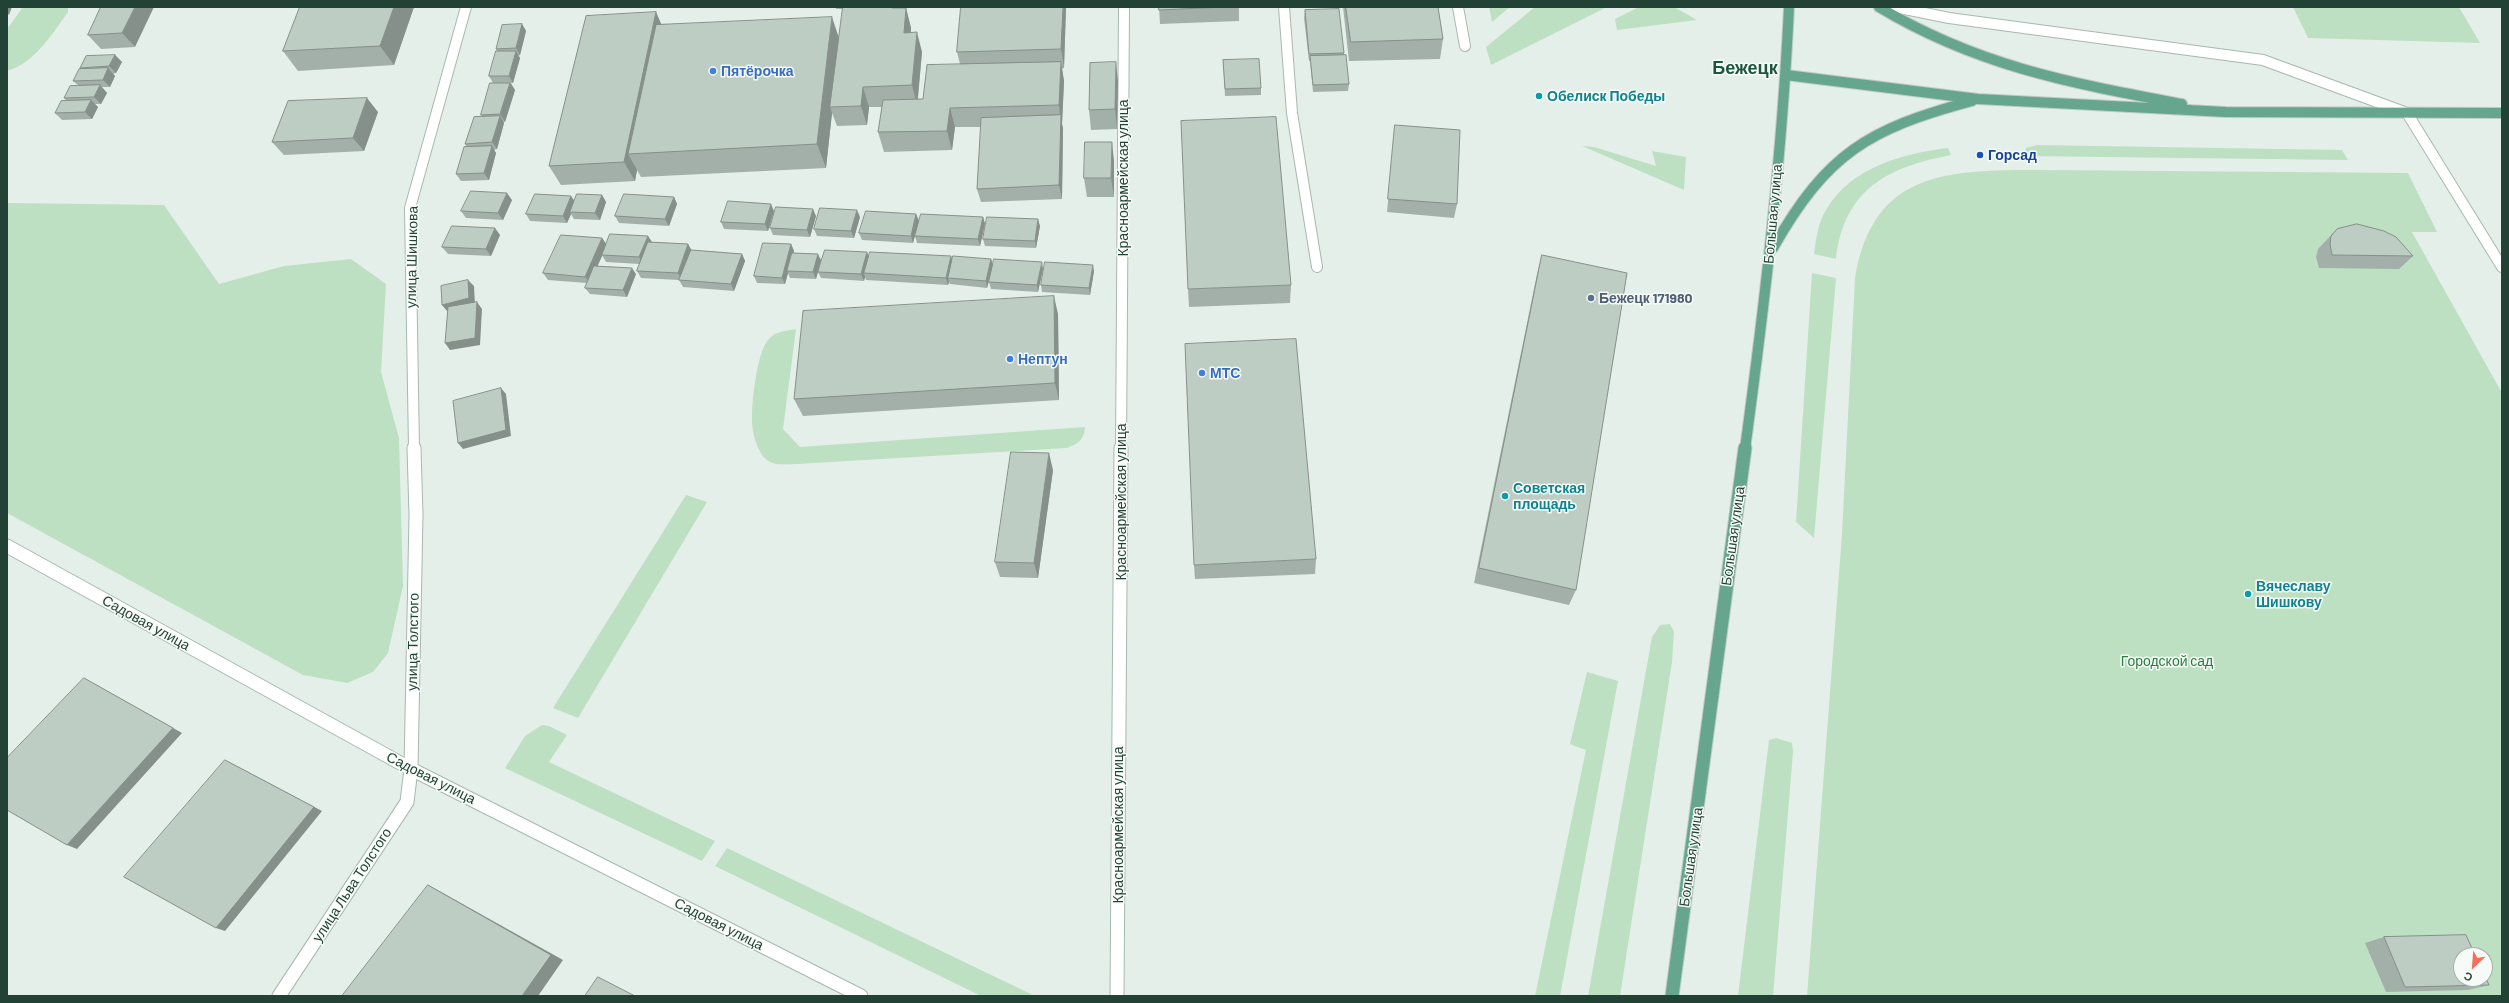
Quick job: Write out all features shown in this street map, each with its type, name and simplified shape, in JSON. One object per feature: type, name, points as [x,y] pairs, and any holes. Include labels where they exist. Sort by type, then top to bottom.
[{"type":"main road","name":"Большая улица","points":[[1672,996],[1771,253],[1786,75],[1789,7]]},
{"type":"main road","points":[[1879,7],[1927,35],[1994,61],[2120,92],[2226,112]]},
{"type":"main road","points":[[1786,75],[1978,99],[2226,112],[2502,113]]},
{"type":"main road","points":[[1771,253],[1791,216],[1813,187],[1835,163],[1870,139],[1910,120],[1978,99]]},
{"type":"street","name":"улица Шишкова","points":[[416,515],[409,244],[410,208],[466,7]]},
{"type":"street","name":"Красноармейская улица","points":[[1117,996],[1124,7]]},
{"type":"street","points":[[1284,7],[1292,113],[1317,267]]},
{"type":"street","points":[[1458,7],[1465,46]]},
{"type":"street","points":[[1895,7],[1949,18],[2263,60],[2407,113],[2502,267]]},
{"type":"street","name":"улица Толстого","points":[[411,768],[416,515]]},
{"type":"street","name":"Садовая улица","points":[[7,546],[411,768],[861,996]]},
{"type":"street","name":"улица Льва Толстого","points":[[279,996],[406,802],[411,768]]},
{"type":"green space","points":[[23,7],[68,7],[68,12],[42,47],[34,55],[26,62],[7,71],[7,29]]},
{"type":"green space","points":[[1489,7],[1510,7],[1492,22]]},
{"type":"green space","points":[[1535,7],[1607,7],[1491,65],[1486,47]]},
{"type":"green space","points":[[1639,7],[1674,7],[1697,20],[1617,30],[1615,19]]},
{"type":"green space","points":[[2293,7],[2459,7],[2480,43],[2308,38]]},
{"type":"green space","points":[[2037,145],[2342,150],[2348,160],[2025,156],[2026,148]]},
{"type":"green space","points":[[1582,146],[1594,147],[1656,166],[1652,151],[1686,157],[1684,190]]},
{"type":"green space","points":[[1948,148],[1951,155],[1908,166],[1873,185],[1859,198],[1848,215],[1841,235],[1836,259],[1814,254],[1818,231],[1823,215],[1836,195],[1849,183],[1863,173],[1879,165],[1913,154]]},
{"type":"green space","name":"Городской сад","points":[[2040,170],[2408,173],[2437,232],[2412,232],[2502,393],[2502,996],[1807,996],[1842,534],[1855,278],[1864,242],[1879,216],[1897,196],[1920,184],[1946,176],[1975,172]]},
{"type":"green space","points":[[7,203],[164,205],[219,284],[284,266],[351,259],[386,284],[381,372],[399,438],[403,586],[388,653],[373,672],[347,683],[303,675],[7,513]]},
{"type":"green space","points":[[1812,273],[1836,278],[1814,538],[1796,522]]},
{"type":"green space","points":[[796,329],[783,429],[800,447],[1085,427],[1082,438],[1078,443],[1067,448],[797,464],[770,462],[763,457],[760,452],[752,422],[754,389],[758,366],[764,346],[771,337],[777,333]]},
{"type":"green space","points":[[686,495],[707,502],[578,718],[553,708]]},
{"type":"green space","points":[[1670,624],[1674,632],[1672,662],[1620,996],[1588,996],[1652,637],[1660,625]]},
{"type":"green space","points":[[1587,672],[1618,681],[1560,996],[1535,996],[1586,750],[1570,744]]},
{"type":"green space","points":[[542,725],[549,726],[567,735],[549,762],[715,841],[702,861],[505,768],[525,736]]},
{"type":"green space","points":[[1776,738],[1792,743],[1793,752],[1773,996],[1738,996],[1769,740]]},
{"type":"green space","points":[[727,848],[1035,996],[981,996],[715,866]]},
{"type":"building","points":[[101,7],[135,7],[122,33],[88,35]]},
{"type":"building","points":[[300,7],[394,7],[380,46],[283,51]]},
{"type":"building","points":[[843,7],[906,8],[904,33],[917,32],[912,85],[863,87],[861,106],[830,107]]},
{"type":"building","points":[[961,7],[1063,7],[1061,49],[957,52]]},
{"type":"building","points":[[1159,7],[1224,7],[1159,10]]},
{"type":"building","points":[[1346,7],[1438,7],[1443,39],[1351,42]]},
{"type":"building","points":[[1339,9],[1344,53],[1309,54],[1305,10]]},
{"type":"building","points":[[656,12],[624,162],[549,166],[586,16]]},
{"type":"building","points":[[832,17],[817,144],[628,154],[656,25]]},
{"type":"building","points":[[522,24],[516,48],[496,49],[502,25]]},
{"type":"building","points":[[496,51],[516,51],[509,76],[489,76]]},
{"type":"building","points":[[115,55],[109,66],[80,68],[86,56]]},
{"type":"building","points":[[1346,55],[1349,84],[1313,85],[1310,56]]},
{"type":"building","points":[[1259,59],[1261,88],[1225,89],[1223,60]]},
{"type":"building","points":[[1061,62],[1059,105],[950,108],[947,131],[878,132],[883,100],[923,99],[927,65]]},
{"type":"building","points":[[1116,62],[1115,109],[1089,110],[1090,63]]},
{"type":"building","points":[[108,68],[103,80],[73,81],[79,69]]},
{"type":"building","points":[[490,83],[510,83],[500,114],[481,115]]},
{"type":"building","points":[[100,85],[94,97],[64,98],[70,86]]},
{"type":"building","points":[[367,98],[353,138],[272,142],[288,101]]},
{"type":"building","points":[[91,100],[85,112],[55,113],[61,101]]},
{"type":"building","points":[[1061,115],[1059,185],[977,189],[981,118]]},
{"type":"building","points":[[500,116],[492,142],[465,144],[474,117]]},
{"type":"building","points":[[1276,117],[1291,285],[1188,289],[1181,121]]},
{"type":"building","points":[[1395,125],[1460,130],[1457,204],[1388,199]]},
{"type":"building","points":[[1085,142],[1112,142],[1111,178],[1084,178]]},
{"type":"building","points":[[492,146],[484,173],[456,174],[464,147]]},
{"type":"building","points":[[471,191],[507,193],[498,213],[461,211]]},
{"type":"building","points":[[535,194],[571,196],[563,216],[526,214]]},
{"type":"building","points":[[577,194],[602,195],[595,213],[570,212]]},
{"type":"building","points":[[624,194],[674,197],[665,219],[615,216]]},
{"type":"building","points":[[728,201],[771,204],[765,224],[721,222]]},
{"type":"building","points":[[776,207],[813,209],[807,230],[770,228]]},
{"type":"building","points":[[820,208],[857,210],[851,231],[814,229]]},
{"type":"building","points":[[866,211],[916,214],[911,236],[859,233]]},
{"type":"building","points":[[921,214],[983,217],[978,239],[915,236]]},
{"type":"building","points":[[987,217],[1038,219],[1035,241],[983,239]]},
{"type":"building","points":[[2357,224],[2384,231],[2396,237],[2413,256],[2332,255],[2330,244],[2331,236],[2337,229]]},
{"type":"building","points":[[452,226],[495,228],[486,249],[442,247]]},
{"type":"building","points":[[610,234],[648,236],[639,257],[602,255]]},
{"type":"building","points":[[561,235],[602,238],[585,277],[543,273]]},
{"type":"building","points":[[648,242],[688,244],[678,273],[637,271]]},
{"type":"building","points":[[763,243],[791,244],[782,278],[754,276]]},
{"type":"building","points":[[691,250],[742,254],[731,284],[679,280]]},
{"type":"building","points":[[825,250],[867,252],[861,274],[818,272]]},
{"type":"building","points":[[870,252],[951,256],[946,278],[864,273]]},
{"type":"building","points":[[792,253],[818,254],[813,272],[787,271]]},
{"type":"building","points":[[1542,255],[1627,273],[1576,590],[1479,568]]},
{"type":"building","points":[[953,256],[991,259],[986,281],[948,278]]},
{"type":"building","points":[[994,259],[1042,262],[1037,285],[989,282]]},
{"type":"building","points":[[1045,262],[1093,265],[1089,288],[1041,285]]},
{"type":"building","points":[[594,266],[632,268],[623,290],[585,288]]},
{"type":"building","points":[[468,280],[469,298],[442,305],[441,286]]},
{"type":"building","points":[[1054,296],[1055,383],[794,399],[803,311]]},
{"type":"building","points":[[477,302],[475,338],[445,343],[448,307]]},
{"type":"building","points":[[1296,339],[1316,559],[1194,565],[1185,344]]},
{"type":"building","points":[[501,388],[506,430],[458,443],[453,401]]},
{"type":"building","points":[[1011,452],[1049,453],[1034,563],[995,562]]},
{"type":"building","points":[[84,678],[173,728],[67,845],[7,810],[7,758]]},
{"type":"building","points":[[225,760],[314,807],[216,928],[124,877]]},
{"type":"building","points":[[428,885],[551,955],[522,996],[342,996]]},
{"type":"building","points":[[2466,935],[2471,947],[2453,947],[2453,986],[2405,987],[2384,937]]},
{"type":"building","points":[[598,977],[635,996],[585,996]]},
{"type":"place","name":"Пятёрочка","points":[[713,71]]},
{"type":"place","name":"Обелиск Победы","points":[[1539,96]]},
{"type":"place","name":"Горсад","points":[[1980,155]]},
{"type":"place","name":"Бежецк 171980","points":[[1591,298]]},
{"type":"place","name":"Нептун","points":[[1010,359]]},
{"type":"place","name":"МТС","points":[[1202,373]]},
{"type":"place","name":"Советская площадь","points":[[1505,496]]},
{"type":"place","name":"Вячеславу Шишкову","points":[[2248,594]]},
{"type":"district","name":"Бежецк","points":[[1745,68]]}]
